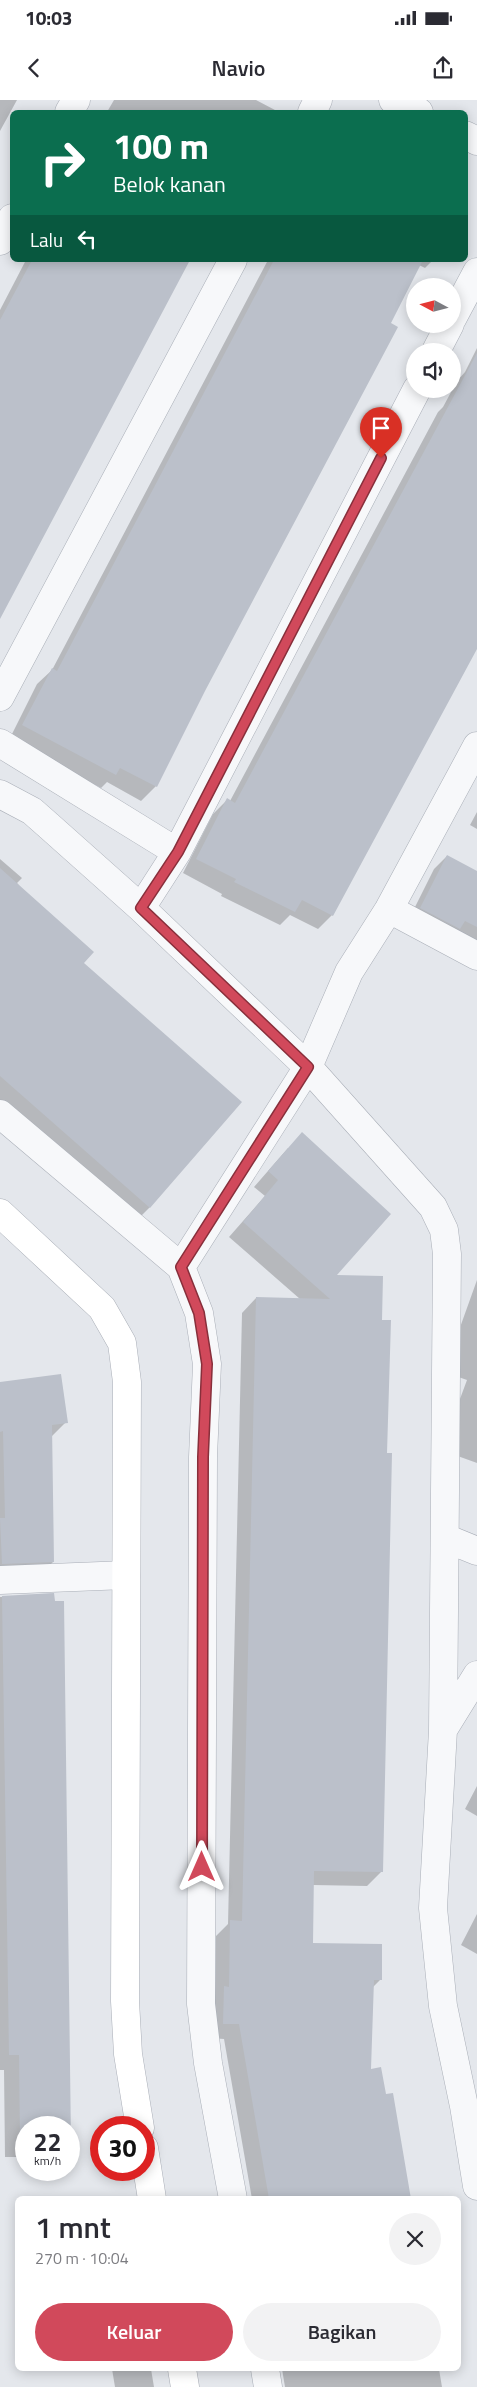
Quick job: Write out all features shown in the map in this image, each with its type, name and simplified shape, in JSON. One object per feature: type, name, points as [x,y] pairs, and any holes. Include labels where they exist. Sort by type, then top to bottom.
[{"type":"street","points":[[393,100],[415,110]]},
{"type":"street","points":[[0,241],[10,222]]},
{"type":"street","points":[[0,697],[232,262]]},
{"type":"street","points":[[461,302],[477,272]]},
{"type":"street","points":[[141,908],[178,852],[412,398]]},
{"type":"street","points":[[0,743],[178,852]]},
{"type":"street","points":[[181,1267],[308,1067],[349,972],[389,909],[477,746]]},
{"type":"street","points":[[0,794],[32,811],[141,908],[308,1067],[433,1207],[444,1230],[447,1254],[443,1730],[433,1908],[443,2006],[476,2167]]},
{"type":"street","points":[[389,909],[477,956]]},
{"type":"street","points":[[0,1114],[181,1267],[199,1313],[207,1364],[203,1457],[201,2004],[208,2063],[232,2196]]},
{"type":"street","points":[[0,1213],[102,1308],[122,1343],[127,1382],[124,2000],[128,2054],[138,2116]]},
{"type":"street","points":[[445,1538],[477,1551]]},
{"type":"street","points":[[0,1580],[126,1575]]},
{"type":"street","points":[[443,1730],[477,1675]]},
{"type":"street","points":[[149,2181],[152,2196]]},
{"type":"street","points":[[182,2371],[185,2387]]},
{"type":"street","points":[[265,2371],[268,2387]]},
{"type":"building","points":[[31,262],[189,262],[0,619],[0,320]]},
{"type":"building","points":[[273,262],[422,262],[414,278],[406,278],[406,293],[391,323],[398,327],[205,691],[157,787],[120,768],[116,775],[22,725],[52,668],[57,671]]},
{"type":"building","points":[[477,353],[477,649],[333,916],[302,900],[295,912],[234,882],[236,879],[196,859],[227,798],[235,803],[453,398],[461,398],[461,383]]},
{"type":"building","points":[[447,855],[477,871],[477,927],[465,921],[460,929],[420,908]]},
{"type":"building","points":[[0,868],[94,952],[84,963],[242,1102],[150,1208],[0,1076]]},
{"type":"building","points":[[302,1132],[391,1214],[337,1275],[383,1276],[382,1320],[391,1320],[387,1453],[392,1453],[383,1872],[314,1871],[313,1943],[382,1944],[382,1980],[374,1980],[371,2069],[381,2067],[386,2094],[393,2093],[410,2196],[268,2196],[239,2024],[223,2024],[224,1986],[229,1987],[230,1920],[242,1921],[256,1297],[330,1299],[243,1222],[278,1180],[268,1171]]},
{"type":"building","points":[[61,1374],[68,1423],[52,1425],[54,1562],[2,1564],[0,1518],[5,1518],[3,1431],[0,1432],[0,1382]]},
{"type":"building","points":[[54,1593],[55,1601],[64,1601],[71,2116],[20,2116],[19,2055],[9,2055],[2,1596]]},
{"type":"route","points":[[202,1867],[203,1457],[207,1364],[199,1313],[181,1267],[308,1067],[141,908],[178,852],[381,458]]}]
